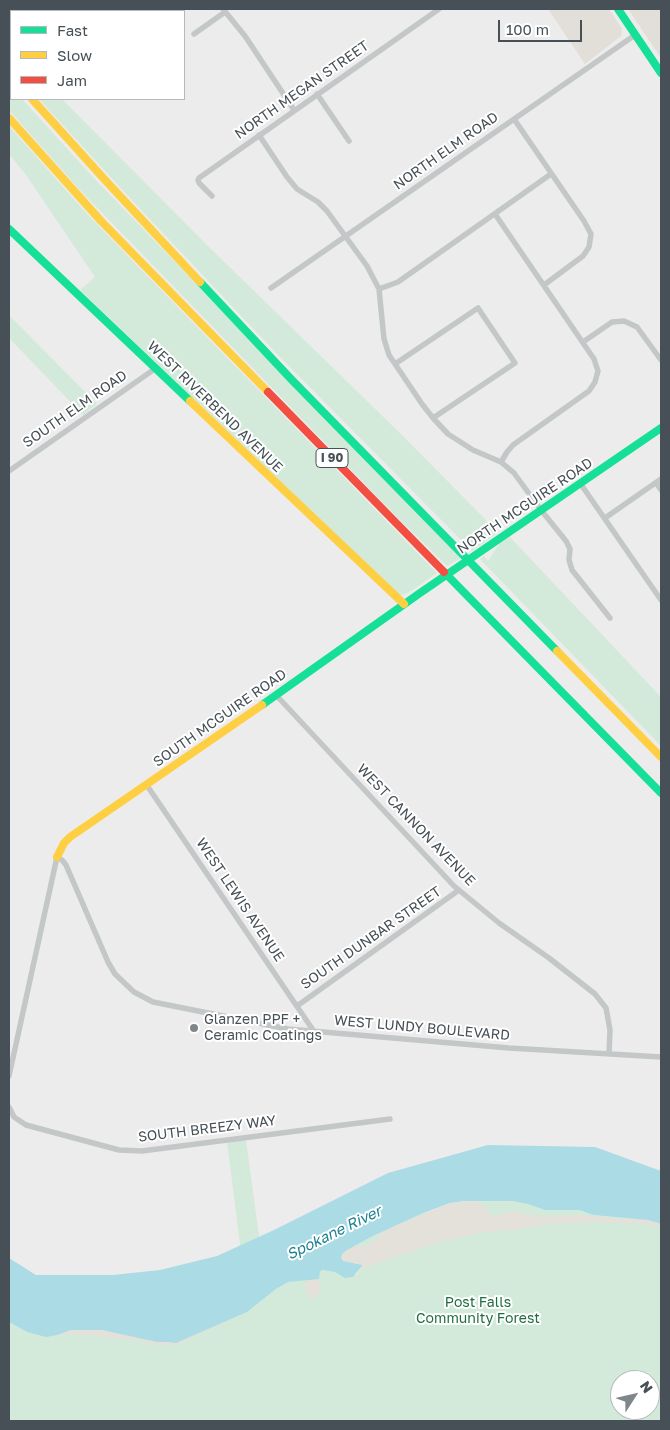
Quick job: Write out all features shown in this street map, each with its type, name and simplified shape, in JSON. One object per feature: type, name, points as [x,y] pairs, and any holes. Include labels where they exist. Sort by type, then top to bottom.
[{"type":"main road","points":[[618,9],[661,72]]},
{"type":"main road","name":"I 90","points":[[33,100],[291,380],[661,757]]},
{"type":"main road","name":"I 90","points":[[9,118],[108,228],[561,693],[661,793]]},
{"type":"main road","name":"WEST RIVERBEND AVENUE","points":[[9,229],[404,604]]},
{"type":"main road","name":"NORTH MCGUIRE ROAD","points":[[404,604],[661,428]]},
{"type":"main road","name":"SOUTH MCGUIRE ROAD","points":[[57,857],[70,836],[276,695],[404,604]]},
{"type":"street","name":"NORTH MEGAN STREET","points":[[212,196],[199,182],[198,178],[439,9]]},
{"type":"street","points":[[194,34],[224,10],[245,36],[294,110]]},
{"type":"street","name":"NORTH ELM ROAD","points":[[271,288],[636,35]]},
{"type":"street","points":[[317,94],[350,141]]},
{"type":"street","points":[[514,119],[588,228],[591,240],[583,256],[544,285]]},
{"type":"street","points":[[259,135],[287,178],[327,211],[367,266],[379,290],[384,339],[389,355],[407,384],[448,434],[473,450],[501,462],[514,473],[569,546],[570,564],[576,575],[610,618]]},
{"type":"street","points":[[379,290],[398,282],[552,174]]},
{"type":"street","points":[[496,214],[583,342],[597,366],[597,376],[592,387],[513,445],[501,462]]},
{"type":"street","points":[[395,364],[478,308],[515,363],[433,418]]},
{"type":"street","points":[[583,342],[612,322],[624,321],[638,327],[661,360]]},
{"type":"street","name":"SOUTH ELM ROAD","points":[[9,471],[156,368]]},
{"type":"street","points":[[605,518],[659,481],[661,490]]},
{"type":"street","points":[[580,483],[661,600]]},
{"type":"street","name":"WEST CANNON AVENUE","points":[[276,695],[459,890],[499,923],[549,958],[595,994],[606,1008],[610,1030],[609,1053]]},
{"type":"street","name":"WEST LEWIS AVENUE","points":[[146,784],[313,1030]]},
{"type":"street","points":[[9,1076],[57,857]]},
{"type":"street","name":"WEST LUNDY BOULEVARD","points":[[57,857],[62,860],[66,867],[111,968],[118,978],[134,992],[160,1004],[288,1029],[509,1048],[661,1057]]},
{"type":"street","name":"SOUTH DUNBAR STREET","points":[[297,1006],[459,890]]},
{"type":"street","name":"SOUTH BREEZY WAY","points":[[9,1108],[14,1116],[26,1126],[119,1150],[142,1150],[390,1119]]},
{"type":"shaded area","points":[[548,9],[609,9],[622,29],[621,36],[585,64]]},
{"type":"shaded area","points":[[628,9],[661,9],[661,58],[659,55]]},
{"type":"green space","points":[[9,9],[12,9],[10,10],[10,66]]},
{"type":"green space","points":[[9,82],[10,100],[23,100],[92,176],[461,558],[447,566],[399,519],[79,189],[9,110]]},
{"type":"green space","points":[[40,100],[63,100],[209,247],[403,436],[485,519],[496,534],[472,551],[278,355]]},
{"type":"green space","points":[[9,126],[88,215],[437,573],[408,593],[398,594],[80,290],[95,277],[26,175],[9,154]]},
{"type":"green space","points":[[9,315],[97,404],[83,415],[9,338]]},
{"type":"green space","points":[[509,536],[661,697],[661,746],[480,559],[484,556],[488,561],[500,543]]},
{"type":"green space","points":[[246,1140],[260,1243],[241,1252],[227,1142]]},
{"type":"green space","name":"Post Falls Community Forest","points":[[464,1201],[512,1201],[565,1210],[579,1210],[593,1215],[648,1220],[661,1224],[661,1421],[9,1421],[9,1322],[27,1332],[71,1330],[196,1334],[247,1312],[288,1282],[319,1278],[322,1270],[356,1275],[362,1266],[354,1263],[347,1250],[421,1214]]},
{"type":"sand","points":[[479,1201],[490,1214],[495,1216],[513,1211],[545,1217],[581,1215],[626,1218],[648,1220],[661,1224],[661,1228],[645,1224],[593,1222],[548,1224],[513,1230],[482,1232],[440,1242],[359,1271],[362,1267],[354,1263],[343,1262],[341,1258],[342,1254],[353,1246],[362,1247],[369,1244],[377,1239],[382,1232],[450,1203]]},
{"type":"sand","points":[[319,1279],[320,1291],[311,1300],[310,1296],[305,1292],[306,1284],[304,1281]]},
{"type":"sand","points":[[247,1312],[177,1345],[155,1345],[141,1341],[71,1334],[46,1337],[71,1330],[102,1330],[157,1342],[176,1343]]},
{"type":"water","name":"Spokane River","points":[[488,1145],[595,1147],[661,1171],[661,1224],[648,1220],[593,1215],[579,1210],[545,1210],[512,1201],[464,1201],[450,1203],[421,1214],[347,1250],[342,1254],[341,1258],[343,1261],[362,1265],[353,1277],[345,1278],[335,1272],[322,1270],[319,1279],[288,1282],[247,1312],[176,1343],[157,1342],[102,1330],[71,1330],[46,1337],[27,1332],[9,1322],[9,1258],[36,1275],[113,1275],[160,1270],[217,1256],[388,1173]]},
{"type":"traffic: fast","points":[[618,9],[661,73]]},
{"type":"traffic: fast","points":[[9,229],[190,401]]},
{"type":"traffic: fast","points":[[200,282],[291,379],[557,651]]},
{"type":"traffic: fast","points":[[262,705],[420,593],[661,428]]},
{"type":"traffic: fast","points":[[444,572],[661,793]]},
{"type":"traffic: slow","points":[[33,100],[200,282]]},
{"type":"traffic: slow","points":[[9,118],[101,221],[268,392]]},
{"type":"traffic: slow","points":[[190,401],[404,604]]},
{"type":"traffic: slow","points":[[557,651],[661,757]]},
{"type":"traffic: slow","points":[[57,857],[64,843],[70,837],[262,705]]},
{"type":"traffic: jam","points":[[268,392],[444,572]]},
{"type":"place","name":"Glanzen PPF + Ceramic Coatings","points":[[194,1028]]}]
